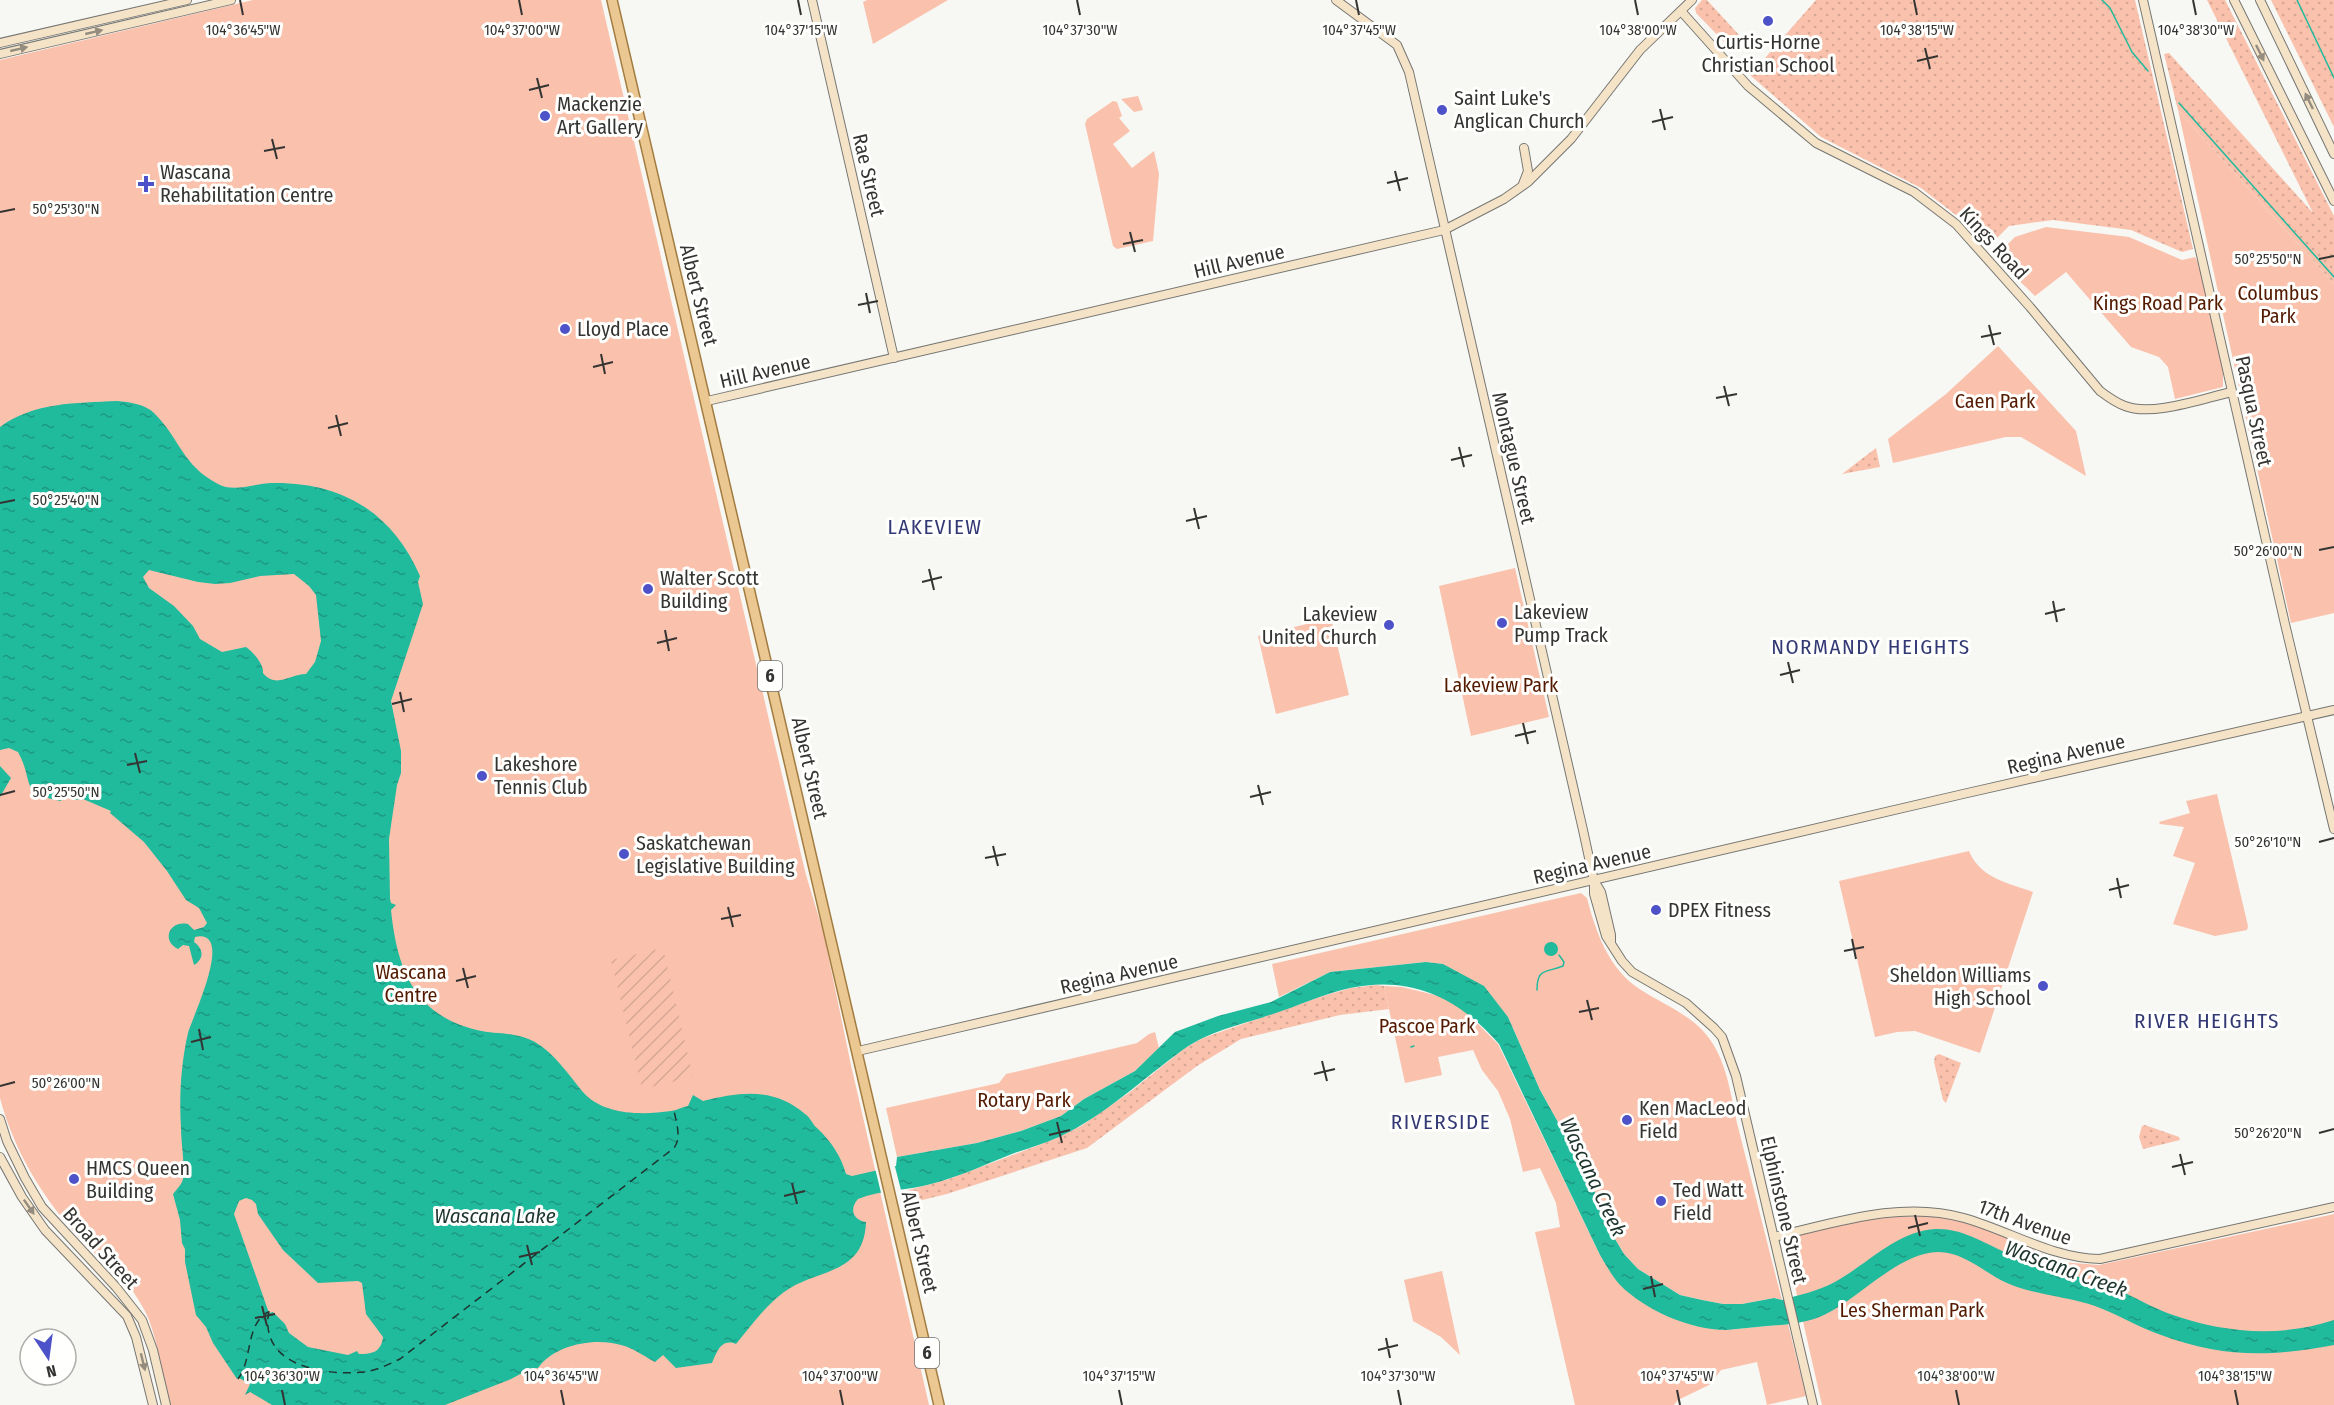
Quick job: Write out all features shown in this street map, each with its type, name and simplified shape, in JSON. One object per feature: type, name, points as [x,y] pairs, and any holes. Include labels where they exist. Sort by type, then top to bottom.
[{"type":"main road","name":"Albert Street","points":[[612,0],[939,1405]]},
{"type":"street","points":[[0,44],[188,0]]},
{"type":"street","points":[[0,54],[231,0]]},
{"type":"street","name":"Rae Street","points":[[812,0],[894,358]]},
{"type":"street","name":"Montague Street","points":[[1336,0],[1397,45],[1409,72],[1594,881],[1594,894],[1606,936],[1632,972],[1686,1004]]},
{"type":"street","name":"Hill Avenue","points":[[707,401],[1444,230],[1504,199],[1522,187],[1571,139],[1640,50],[1692,0]]},
{"type":"street","name":"Pasqua Street","points":[[2143,0],[2334,829]]},
{"type":"street","points":[[2234,0],[2334,201]]},
{"type":"street","points":[[2260,0],[2334,154]]},
{"type":"street","name":"Kings Road","points":[[1681,11],[1748,86],[1816,143],[1914,192],[1956,224],[2030,307],[2100,391],[2112,400],[2134,409],[2152,410],[2232,392]]},
{"type":"street","points":[[1522,187],[1528,171],[1524,148]]},
{"type":"street","name":"Regina Avenue","points":[[858,1051],[2334,710]]},
{"type":"street","name":"Elphinstone Street","points":[[1686,1004],[1722,1038],[1736,1076],[1813,1405]]},
{"type":"street","name":"Broad Street","points":[[0,1119],[25,1178],[42,1207],[116,1287],[142,1320],[153,1350],[166,1405]]},
{"type":"street","name":"Broad Street","points":[[0,1157],[22,1197],[45,1230],[128,1316],[138,1343],[153,1405]]},
{"type":"street","name":"17th Avenue","points":[[1773,1237],[1888,1212],[1936,1212],[1990,1226],[2058,1254],[2082,1259],[2100,1259],[2334,1207]]},
{"type":"green space","name":"Wascana Centre","points":[[253,0],[601,0],[773,737],[806,875],[823,931],[851,1065],[929,1405],[170,1405],[156,1341],[141,1304],[126,1282],[70,1228],[44,1194],[23,1158],[6,1119],[0,1098],[0,60]]},
{"type":"green space","points":[[867,0],[948,0],[873,44],[863,2]]},
{"type":"green space","points":[[1702,0],[1707,0],[1739,35],[1728,46],[1696,13],[1695,8]]},
{"type":"green space","points":[[1816,0],[2135,0],[2193,249],[2182,252],[2131,230],[2053,220],[2009,226],[1987,248],[1961,219],[1921,188],[1821,137],[1750,75]]},
{"type":"green space","points":[[2207,0],[2225,0],[2334,216],[2334,284],[2178,110],[2164,54],[2169,53],[2313,213]]},
{"type":"green space","points":[[2271,0],[2334,0],[2334,127]]},
{"type":"green space","points":[[1138,96],[1143,110],[1134,112],[1121,99]]},
{"type":"green space","points":[[1113,101],[1117,102],[1122,116],[1119,118],[1130,131],[1113,144],[1132,168],[1154,151],[1159,174],[1153,241],[1117,249],[1113,246],[1085,124],[1087,119]]},
{"type":"green space","name":"Columbus Park","points":[[2178,110],[2334,284],[2334,613],[2291,623]]},
{"type":"green space","name":"Kings Road Park","points":[[2046,227],[2129,237],[2182,260],[2195,257],[2200,266],[2223,372],[2223,387],[2175,399],[2168,367],[2159,357],[2131,347],[2066,272],[2035,296],[1995,257],[2015,237]]},
{"type":"green space","name":"Caen Park","points":[[1998,346],[2076,431],[2086,476],[2021,437],[2006,437],[1893,463],[1888,439],[1946,394]]},
{"type":"green space","points":[[1876,448],[1880,467],[1842,474]]},
{"type":"green space","name":"Lakeview Park","points":[[1515,568],[1549,717],[1471,736],[1439,586]]},
{"type":"green space","points":[[1331,618],[1349,695],[1276,714],[1258,636]]},
{"type":"green space","points":[[2217,794],[2248,926],[2247,930],[2215,936],[2173,924],[2195,863],[2173,856],[2184,827],[2159,822],[2190,813],[2186,801]]},
{"type":"green space","points":[[1969,851],[1980,868],[1987,873],[2033,892],[1980,1053],[1915,1031],[1875,1037],[1839,881]]},
{"type":"green space","points":[[1581,893],[1587,898],[1605,950],[1620,972],[1641,990],[1699,1026],[1718,1053],[1729,1085],[1782,1300],[1774,1298],[1742,1304],[1723,1304],[1702,1300],[1680,1295],[1638,1269],[1624,1254],[1615,1239],[1588,1176],[1540,1090],[1508,1017],[1443,964],[1426,962],[1330,972],[1279,997],[1272,964]]},
{"type":"green space","points":[[663,948],[693,1077],[642,1089],[611,960]]},
{"type":"green space","points":[[1384,986],[1389,1009],[1340,1015],[1241,1039],[1197,1066],[1087,1148],[947,1194],[910,1203],[903,1199],[901,1192],[949,1179],[1055,1139],[1081,1126],[1130,1092],[1185,1048],[1203,1038],[1323,996],[1351,988]]},
{"type":"green space","name":"Pascoe Park","points":[[1384,986],[1402,987],[1439,996],[1462,1008],[1498,1044],[1600,1255],[1621,1286],[1653,1308],[1696,1326],[1725,1330],[1788,1324],[1806,1396],[1767,1405],[1757,1362],[1721,1370],[1709,1385],[1678,1400],[1674,1405],[1575,1405],[1535,1232],[1560,1227],[1556,1203],[1540,1168],[1523,1172],[1510,1119],[1498,1091],[1482,1070],[1473,1050],[1438,1057],[1442,1075],[1405,1083]]},
{"type":"green space","name":"Rotary Park","points":[[1155,1032],[1159,1048],[1135,1071],[1084,1099],[1061,1116],[1021,1131],[977,1143],[897,1157],[886,1108],[999,1083],[1006,1074],[1137,1043]]},
{"type":"green space","points":[[1939,1054],[1961,1063],[1946,1103],[1943,1100],[1934,1062],[1935,1056]]},
{"type":"green space","points":[[2145,1125],[2179,1137],[2180,1140],[2143,1149],[2139,1137],[2142,1126]]},
{"type":"green space","name":"Les Sherman Park","points":[[2334,1214],[2334,1405],[1822,1405],[1784,1238],[1879,1219],[1927,1217],[1951,1219],[1997,1233],[2061,1260],[2061,1262],[2099,1265]]},
{"type":"green space","points":[[1442,1271],[1460,1355],[1441,1337],[1413,1321],[1404,1280]]},
{"type":"water","name":"Wascana Lake","points":[[117,401],[132,403],[151,411],[163,423],[196,469],[224,487],[238,488],[272,483],[321,488],[362,505],[395,534],[420,576],[418,582],[423,604],[391,701],[401,751],[401,773],[389,839],[390,899],[391,903],[396,905],[391,910],[398,952],[404,970],[424,1001],[438,1013],[455,1023],[477,1030],[513,1035],[535,1042],[555,1058],[582,1091],[601,1105],[624,1112],[648,1113],[671,1111],[688,1106],[693,1095],[703,1101],[743,1094],[781,1099],[807,1116],[835,1149],[846,1174],[852,1176],[896,1166],[897,1157],[977,1143],[1021,1131],[1061,1116],[1084,1099],[1135,1071],[1175,1032],[1218,1016],[1271,1002],[1330,972],[1426,962],[1443,964],[1484,986],[1508,1017],[1540,1090],[1588,1176],[1615,1239],[1624,1254],[1638,1269],[1680,1295],[1723,1304],[1742,1304],[1774,1298],[1782,1300],[1815,1291],[1833,1283],[1882,1250],[1908,1236],[1921,1231],[1947,1229],[1966,1234],[2013,1255],[2120,1291],[2170,1314],[2210,1325],[2231,1329],[2272,1331],[2314,1326],[2334,1320],[2334,1345],[2267,1353],[2205,1348],[2152,1332],[2095,1306],[2017,1287],[1957,1255],[1938,1252],[1923,1254],[1908,1260],[1838,1307],[1811,1320],[1726,1330],[1698,1326],[1669,1317],[1630,1294],[1620,1285],[1600,1255],[1499,1044],[1467,1014],[1432,994],[1393,985],[1372,985],[1330,993],[1204,1037],[1184,1049],[1092,1118],[1053,1140],[941,1181],[876,1193],[858,1199],[853,1210],[854,1214],[858,1219],[866,1222],[863,1240],[857,1252],[848,1262],[784,1292],[764,1310],[736,1344],[723,1344],[712,1363],[676,1368],[663,1355],[655,1362],[621,1345],[599,1342],[564,1349],[545,1360],[538,1368],[530,1369],[445,1405],[272,1405],[250,1392],[245,1395],[250,1384],[237,1379],[213,1343],[206,1327],[196,1315],[185,1262],[180,1220],[173,1194],[183,1179],[180,1104],[184,1056],[188,1033],[208,976],[212,946],[207,938],[195,937],[194,942],[202,954],[200,960],[194,965],[189,946],[183,945],[178,949],[169,937],[172,928],[176,925],[188,924],[194,930],[204,927],[207,923],[199,908],[186,900],[144,842],[110,813],[111,811],[83,799],[73,800],[73,798],[62,795],[61,801],[39,794],[30,785],[18,752],[9,748],[0,750],[0,427],[41,408]],"holes":[[[149,570],[215,584],[260,576],[294,574],[316,595],[321,641],[315,662],[306,674],[278,680],[268,678],[263,673],[258,659],[246,647],[222,652],[200,639],[193,626],[174,606],[149,588],[143,577]],[[246,1198],[256,1204],[258,1214],[283,1250],[318,1283],[358,1281],[362,1283],[366,1314],[383,1337],[376,1351],[359,1354],[357,1351],[348,1355],[308,1347],[289,1333],[285,1324],[273,1312],[269,1313],[234,1214],[239,1201]]]},
{"type":"water","points":[[0,766],[11,778],[0,797]]},
{"type":"water","points":[[1548,942],[1554,942],[1558,949],[1554,956],[1548,956],[1544,952],[1544,946]]},
{"type":"pier","points":[[893,1159],[902,1194],[899,1192],[882,1197],[875,1168],[893,1163]]},
{"type":"waterway","points":[[2102,0],[2110,8],[2132,52],[2148,71]]},
{"type":"waterway","points":[[2297,0],[2334,78]]},
{"type":"waterway","points":[[2179,103],[2334,277]]},
{"type":"waterway","points":[[1537,990],[1541,974],[1563,966],[1564,962],[1559,955]]},
{"type":"ferry route","points":[[269,1311],[268,1330],[274,1344],[284,1356],[298,1364],[314,1369],[349,1373],[370,1371],[400,1359],[674,1148],[678,1139],[674,1110]]},
{"type":"ferry route","points":[[238,1379],[243,1371],[256,1325],[268,1312]]},
{"type":"place","name":"Curtis-Horne Christian School","points":[[1768,21]]},
{"type":"place","name":"Saint Luke's Anglican Church","points":[[1442,110]]},
{"type":"place","name":"Mackenzie Art Gallery","points":[[545,116]]},
{"type":"place","name":"Wascana Rehabilitation Centre","points":[[146,184]]},
{"type":"place","name":"Lloyd Place","points":[[565,329]]},
{"type":"place","name":"Walter Scott Building","points":[[648,589]]},
{"type":"place","name":"Lakeview Pump Track","points":[[1502,623]]},
{"type":"place","name":"Lakeview United Church","points":[[1389,625]]},
{"type":"place","name":"Lakeshore Tennis Club","points":[[482,776]]},
{"type":"place","name":"Saskatchewan Legislative Building","points":[[624,854]]},
{"type":"place","name":"DPEX Fitness","points":[[1656,910]]},
{"type":"place","name":"Sheldon Williams High School","points":[[2043,986]]},
{"type":"place","name":"Ken MacLeod Field","points":[[1627,1120]]},
{"type":"place","name":"HMCS Queen Building","points":[[74,1179]]},
{"type":"place","name":"Ted Watt Field","points":[[1661,1201]]},
{"type":"district","name":"LAKEVIEW","points":[[935,527]]},
{"type":"district","name":"NORMANDY HEIGHTS","points":[[1871,647]]},
{"type":"district","name":"RIVER HEIGHTS","points":[[2207,1021]]},
{"type":"district","name":"RIVERSIDE","points":[[1441,1122]]},
{"type":"water label","name":"Wascana Creek","points":[[1593,1177]]},
{"type":"water label","name":"Wascana Creek","points":[[2066,1269]]}]
